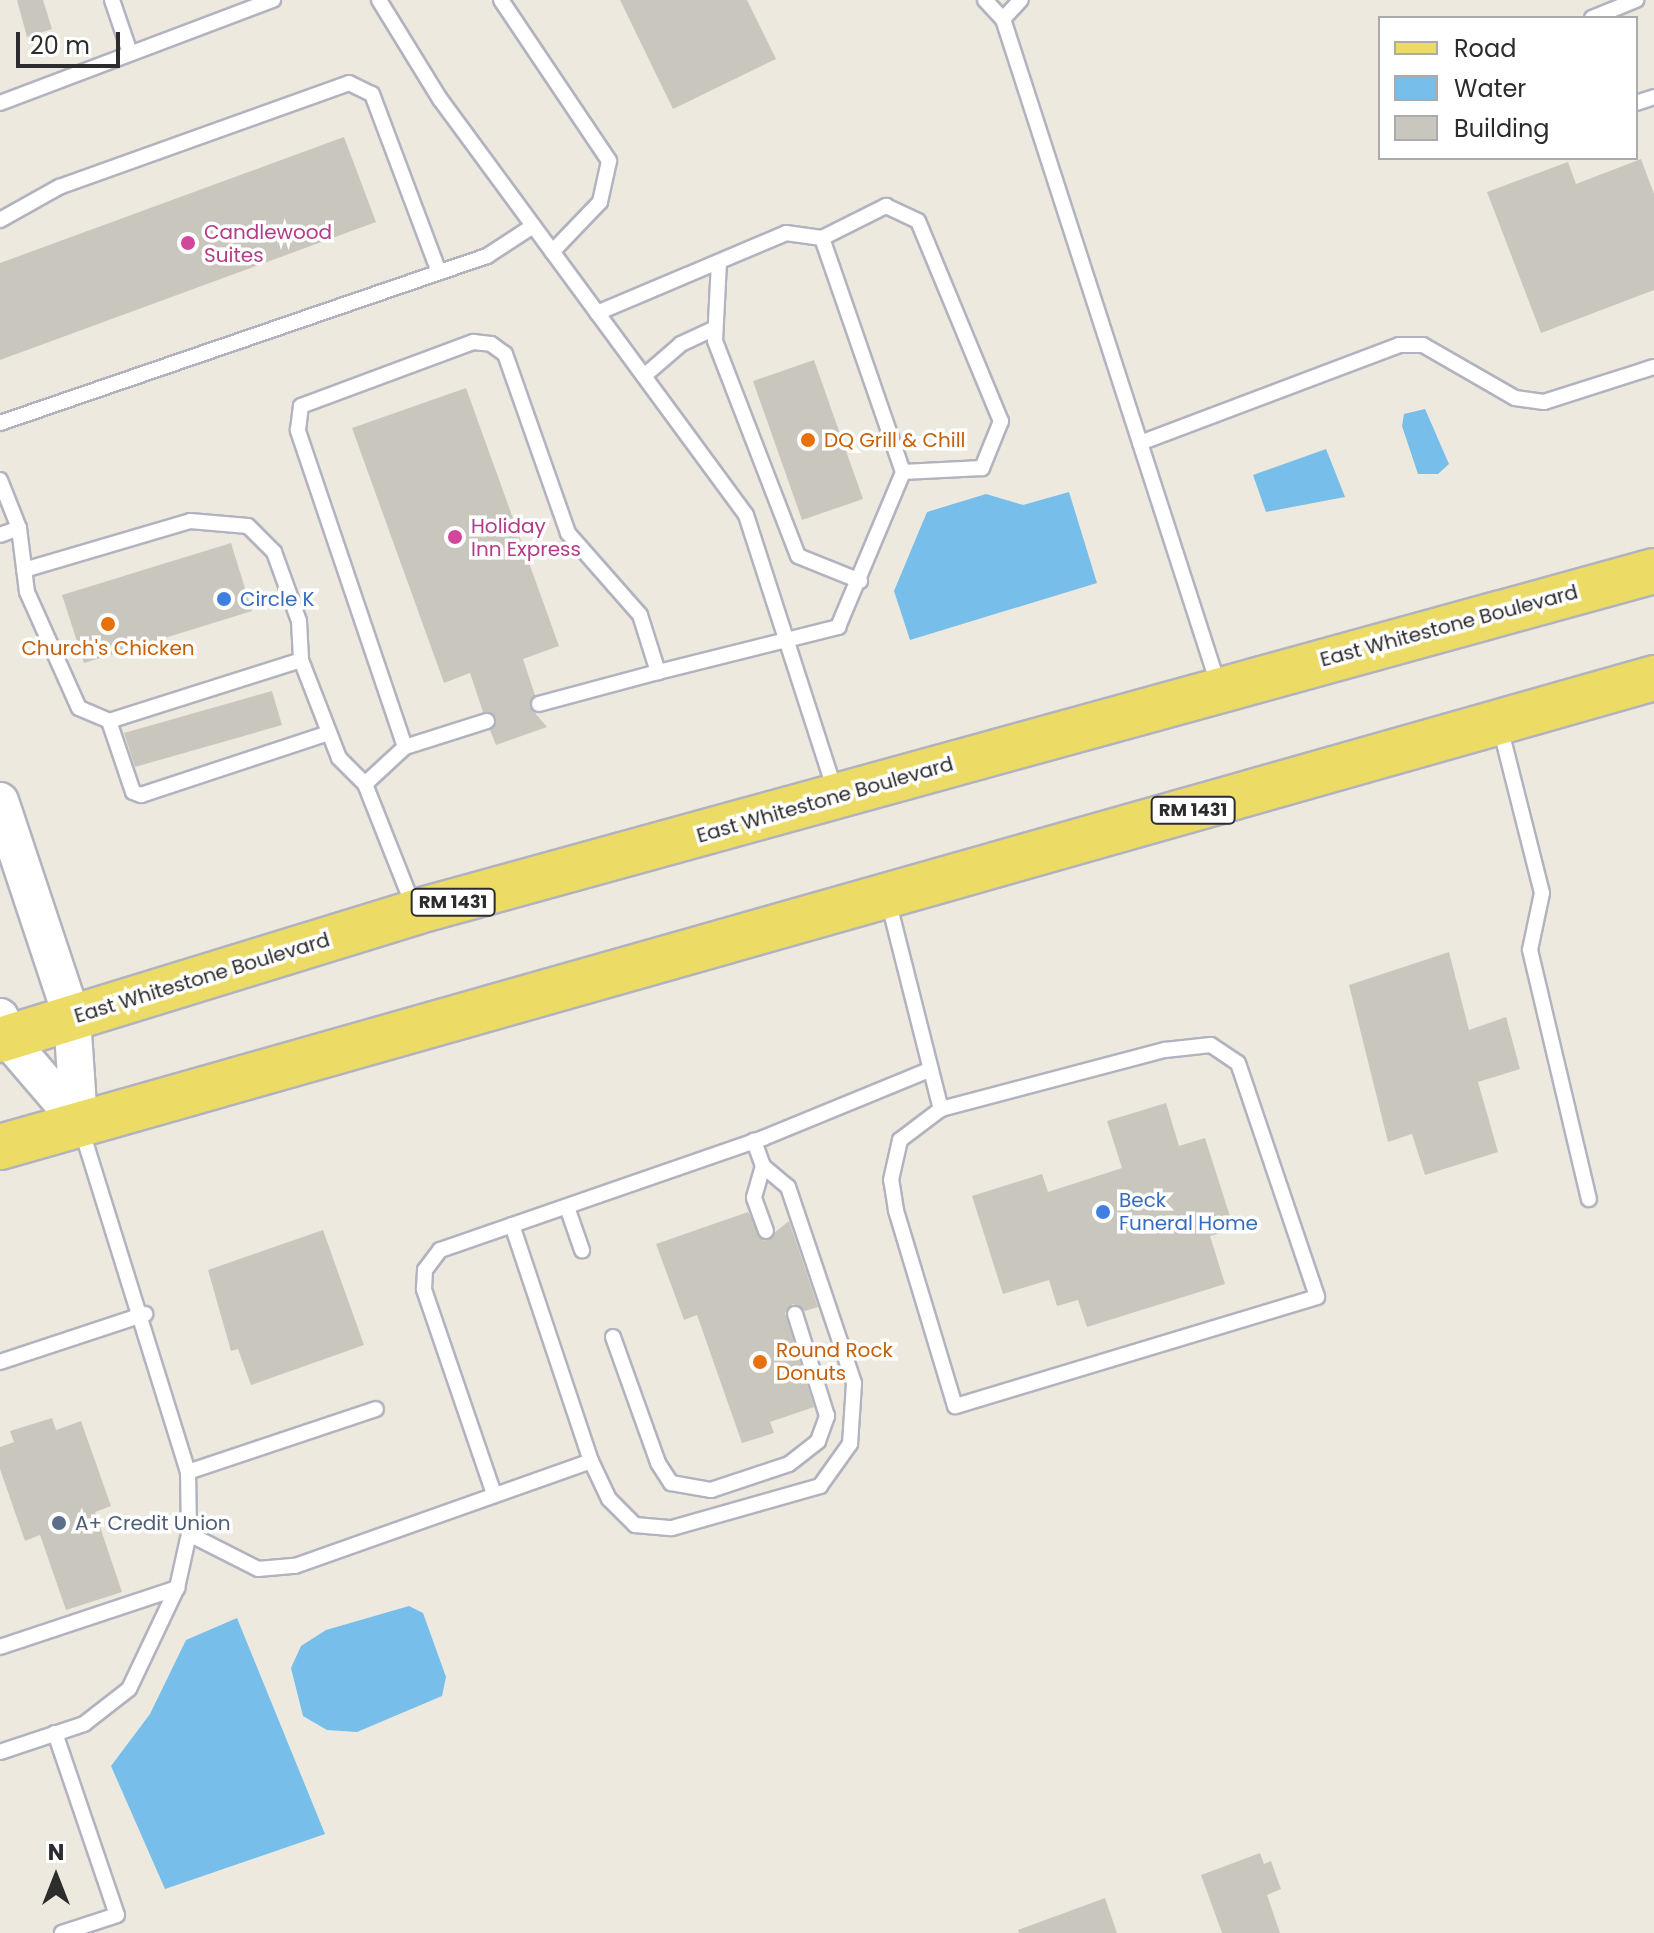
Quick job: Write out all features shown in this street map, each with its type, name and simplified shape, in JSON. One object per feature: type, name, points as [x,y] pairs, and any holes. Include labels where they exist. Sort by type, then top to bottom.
[{"type":"main road","name":"East Whitestone Boulevard","points":[[2,1032],[72,1018],[415,912],[1654,571]]},
{"type":"main road","name":"RM 1431","points":[[0,1147],[79,1122],[887,897],[1654,678]]},
{"type":"street","points":[[0,801],[72,1018],[79,1122]]},
{"type":"street","points":[[2,1032],[79,1122]]},
{"type":"lane","points":[[112,0],[130,53]]},
{"type":"lane","points":[[0,103],[273,0]]},
{"type":"lane","points":[[379,0],[399,41],[746,515],[837,797]]},
{"type":"lane","points":[[501,0],[609,161],[600,202],[552,252]]},
{"type":"lane","points":[[985,0],[1003,19],[1220,688]]},
{"type":"lane","points":[[1003,19],[1021,0]]},
{"type":"lane","points":[[1597,16],[1636,0]]},
{"type":"lane","points":[[0,220],[59,187],[349,83],[372,94],[438,270]]},
{"type":"lane","points":[[597,313],[786,233],[822,238],[886,206],[918,221],[1001,421],[982,468],[903,472]]},
{"type":"lane","points":[[0,423],[438,270],[487,256],[533,226]]},
{"type":"lane","points":[[539,704],[838,627],[860,581],[903,472],[822,238]]},
{"type":"lane","points":[[719,262],[713,329],[798,556],[860,581]]},
{"type":"lane","points":[[644,376],[681,344],[713,329]]},
{"type":"lane","points":[[405,747],[295,415],[301,406],[473,342],[505,354],[568,533],[640,615],[658,672]]},
{"type":"lane","points":[[1140,443],[1399,345],[1423,345],[1515,398],[1544,402],[1654,367]]},
{"type":"lane","points":[[0,480],[19,528],[27,592],[79,708],[109,721],[301,660]]},
{"type":"lane","points":[[24,570],[190,521],[248,526],[274,552],[299,621],[301,660],[329,733],[339,758],[365,784],[415,912]]},
{"type":"lane","points":[[0,535],[19,528]]},
{"type":"lane","points":[[109,721],[133,792],[141,795],[329,733]]},
{"type":"lane","points":[[365,784],[405,747],[487,721]]},
{"type":"lane","points":[[1499,723],[1542,893],[1530,950],[1589,1199]]},
{"type":"lane","points":[[887,897],[941,1109]]},
{"type":"lane","points":[[1165,1050],[1226,1051],[1238,1063],[1317,1297],[955,1406],[891,1180],[900,1140],[941,1109],[1165,1050]]},
{"type":"lane","points":[[494,1494],[424,1289],[425,1270],[440,1250],[754,1141],[929,1070]]},
{"type":"lane","points":[[0,1752],[55,1733],[109,1709],[129,1689],[177,1588],[189,1534],[188,1472],[145,1314],[79,1122]]},
{"type":"lane","points":[[512,1225],[591,1461],[609,1499],[635,1525],[672,1528],[820,1486],[850,1444],[854,1383],[788,1187],[763,1166],[754,1141]]},
{"type":"lane","points":[[763,1166],[754,1198],[766,1231]]},
{"type":"lane","points":[[567,1207],[582,1250]]},
{"type":"lane","points":[[0,1362],[145,1314]]},
{"type":"lane","points":[[613,1337],[658,1463],[671,1483],[711,1490],[789,1464],[818,1441],[827,1416],[795,1314]]},
{"type":"lane","points":[[188,1472],[376,1409]]},
{"type":"lane","points":[[189,1534],[258,1569],[295,1566],[591,1461]]},
{"type":"lane","points":[[0,1647],[177,1588]]},
{"type":"lane","points":[[55,1733],[117,1915],[62,1933]]},
{"type":"water","points":[[1425,409],[1449,464],[1438,474],[1418,474],[1402,426],[1404,414]]},
{"type":"water","points":[[1326,449],[1345,497],[1266,512],[1253,475]]},
{"type":"water","points":[[1069,492],[1097,583],[910,640],[894,591],[927,512],[986,494],[1023,505]]},
{"type":"water","points":[[409,1606],[423,1613],[446,1677],[442,1696],[357,1732],[327,1730],[303,1716],[291,1668],[301,1646],[326,1630]]},
{"type":"water","points":[[237,1618],[325,1834],[165,1889],[111,1766],[150,1714],[186,1640]]},
{"type":"building","points":[[17,0],[43,0],[52,29],[27,37]]},
{"type":"building","points":[[620,0],[747,0],[776,59],[673,109]]},
{"type":"building","name":"Candlewood Suites","points":[[344,137],[376,222],[0,360],[0,263]]},
{"type":"building","points":[[1641,159],[1654,194],[1654,290],[1541,333],[1487,192],[1568,162],[1576,184]]},
{"type":"building","name":"DQ Grill & Chill","points":[[814,360],[863,499],[802,520],[753,381]]},
{"type":"building","name":"Holiday Inn Express","points":[[466,388],[559,646],[523,659],[535,695],[530,707],[547,727],[496,745],[490,730],[496,717],[483,712],[470,673],[444,683],[352,428]]},
{"type":"building","points":[[231,543],[252,611],[84,663],[62,595]]},
{"type":"building","points":[[272,691],[282,725],[135,767],[124,733]]},
{"type":"building","points":[[1449,952],[1469,1030],[1506,1017],[1520,1069],[1478,1082],[1498,1152],[1425,1175],[1412,1134],[1388,1142],[1349,985]]},
{"type":"building","name":"Beck Funeral Home","points":[[1166,1103],[1179,1146],[1205,1138],[1234,1229],[1210,1236],[1225,1284],[1087,1327],[1078,1300],[1057,1306],[1049,1280],[1003,1294],[972,1196],[1042,1174],[1048,1192],[1122,1168],[1107,1121]]},
{"type":"building","name":"Round Rock Donuts","points":[[748,1212],[764,1241],[789,1221],[818,1307],[805,1311],[793,1304],[785,1313],[814,1407],[770,1422],[774,1433],[742,1443],[697,1315],[684,1320],[656,1244]]},
{"type":"building","points":[[323,1230],[364,1345],[251,1385],[238,1349],[231,1351],[208,1270]]},
{"type":"building","name":"A+ Credit Union","points":[[52,1418],[56,1430],[81,1421],[111,1506],[95,1512],[122,1592],[66,1610],[40,1535],[25,1541],[0,1469],[0,1447],[14,1442],[10,1431]]},
{"type":"building","points":[[1260,1853],[1264,1864],[1271,1861],[1281,1889],[1267,1895],[1280,1933],[1222,1933],[1201,1875]]},
{"type":"building","points":[[1105,1898],[1117,1933],[1019,1933],[1018,1930]]},
{"type":"place","name":"Candlewood Suites","points":[[188,243]]},
{"type":"place","name":"DQ Grill & Chill","points":[[808,440]]},
{"type":"place","name":"Holiday Inn Express","points":[[455,537]]},
{"type":"place","name":"Circle K","points":[[224,599]]},
{"type":"place","name":"Church's Chicken","points":[[108,624]]},
{"type":"place","name":"Beck Funeral Home","points":[[1103,1212]]},
{"type":"place","name":"Round Rock Donuts","points":[[760,1362]]},
{"type":"place","name":"A+ Credit Union","points":[[59,1523]]}]
